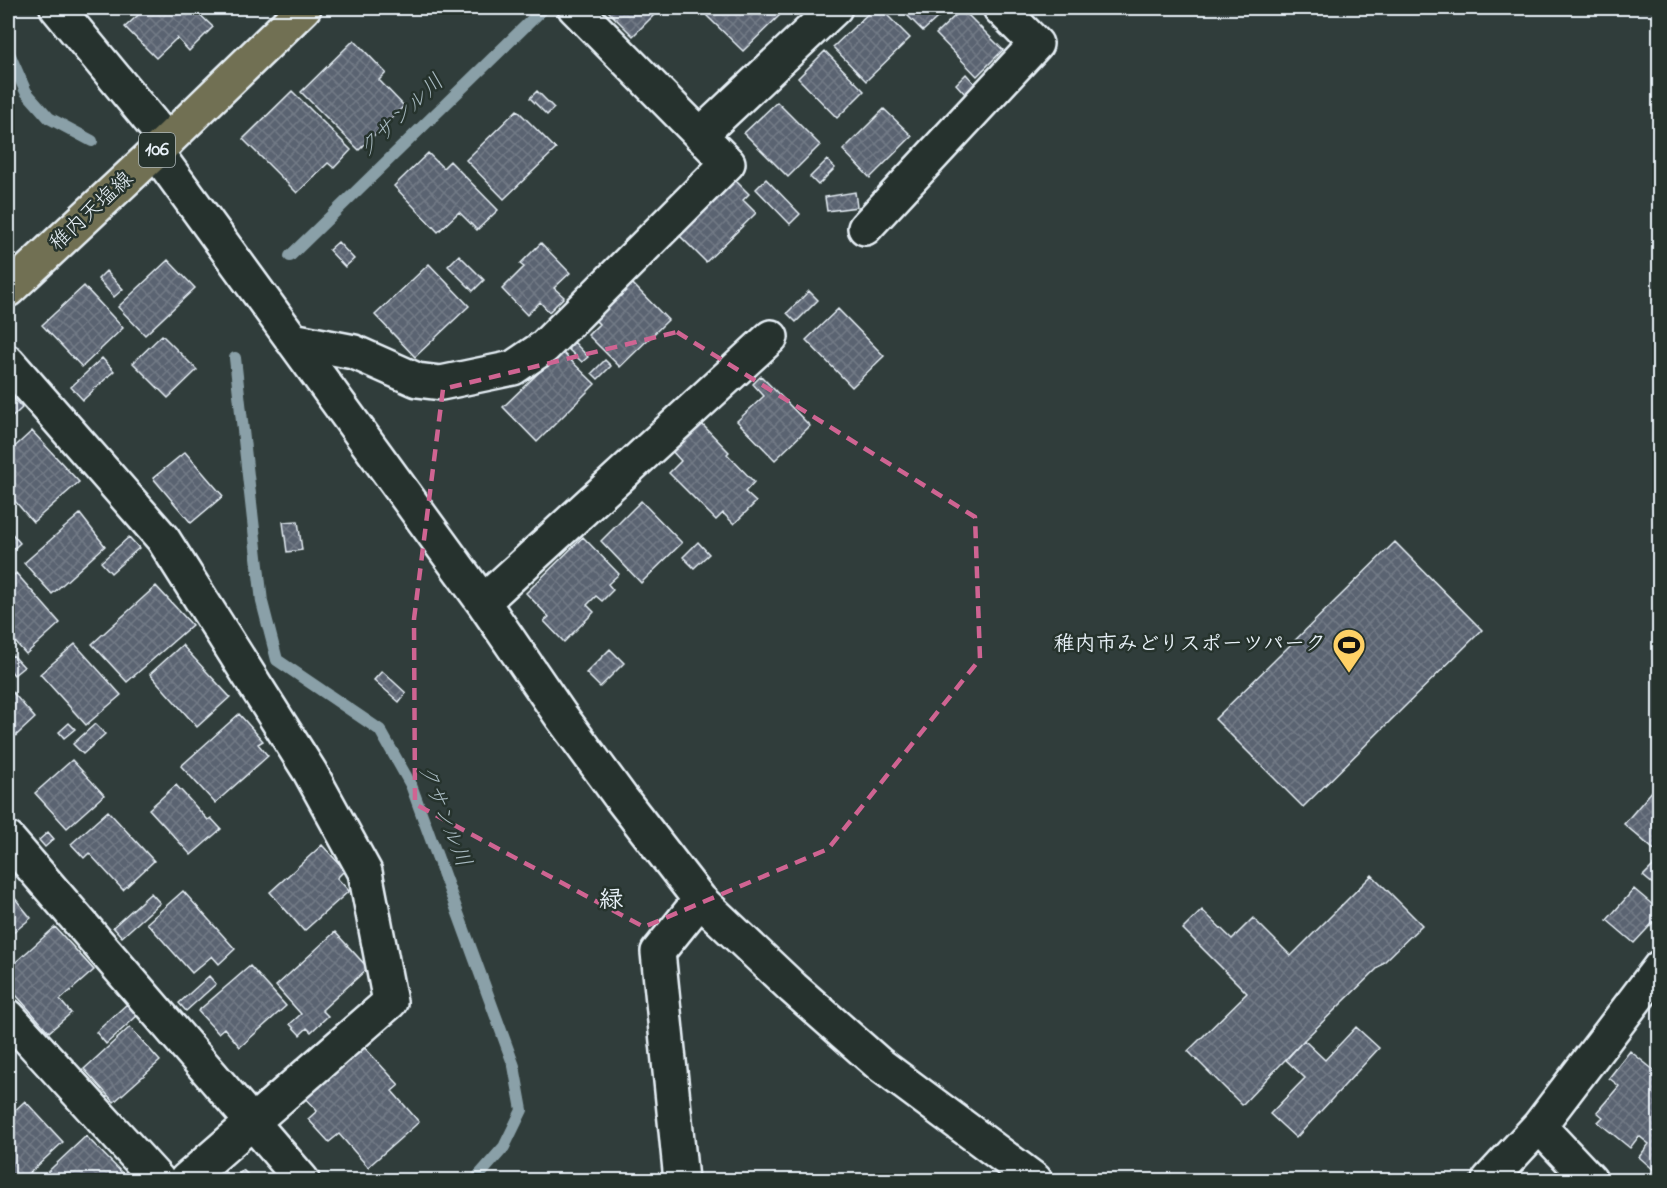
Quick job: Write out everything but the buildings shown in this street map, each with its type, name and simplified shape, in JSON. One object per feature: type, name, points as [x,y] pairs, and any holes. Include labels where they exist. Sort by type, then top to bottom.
[{"type":"main road","name":"稚内天塩線","points":[[8,290],[162,146],[304,8]]},
{"type":"street","points":[[57,8],[162,146],[292,340],[483,602],[601,771],[700,900],[793,988],[879,1064],[1035,1180]]},
{"type":"street","points":[[292,340],[354,352],[417,380],[441,383],[513,368],[544,347],[728,163],[575,8]]},
{"type":"street","points":[[700,135],[835,8]]},
{"type":"street","points":[[865,228],[1036,44],[1000,8]]},
{"type":"street","points":[[483,602],[771,337]]},
{"type":"street","points":[[8,362],[163,539],[310,772],[365,872],[390,1002],[186,1180]]},
{"type":"street","points":[[8,839],[302,1180]]},
{"type":"street","points":[[681,1180],[658,952],[700,900]]},
{"type":"street","points":[[1489,1180],[1539,1126],[1659,967]]},
{"type":"street","points":[[8,1016],[158,1180]]},
{"type":"street","points":[[1539,1126],[1590,1180]]},
{"type":"highlighted area","points":[[677,332],[975,517],[980,659],[828,849],[644,927],[415,804],[414,619],[443,389]]},
{"type":"waterway","name":"クサンル川","points":[[290,256],[544,8]]},
{"type":"waterway","points":[[8,51],[26,92],[49,118],[92,141]]},
{"type":"waterway","name":"クサンル川","points":[[235,358],[262,602],[277,660],[380,730],[411,785],[514,1066],[522,1110],[504,1147],[475,1180]]},
{"type":"place","name":"稚内市みどりスポーツパーク","points":[[1349,674]]},
{"type":"district","name":"緑","points":[[611,901]]}]
